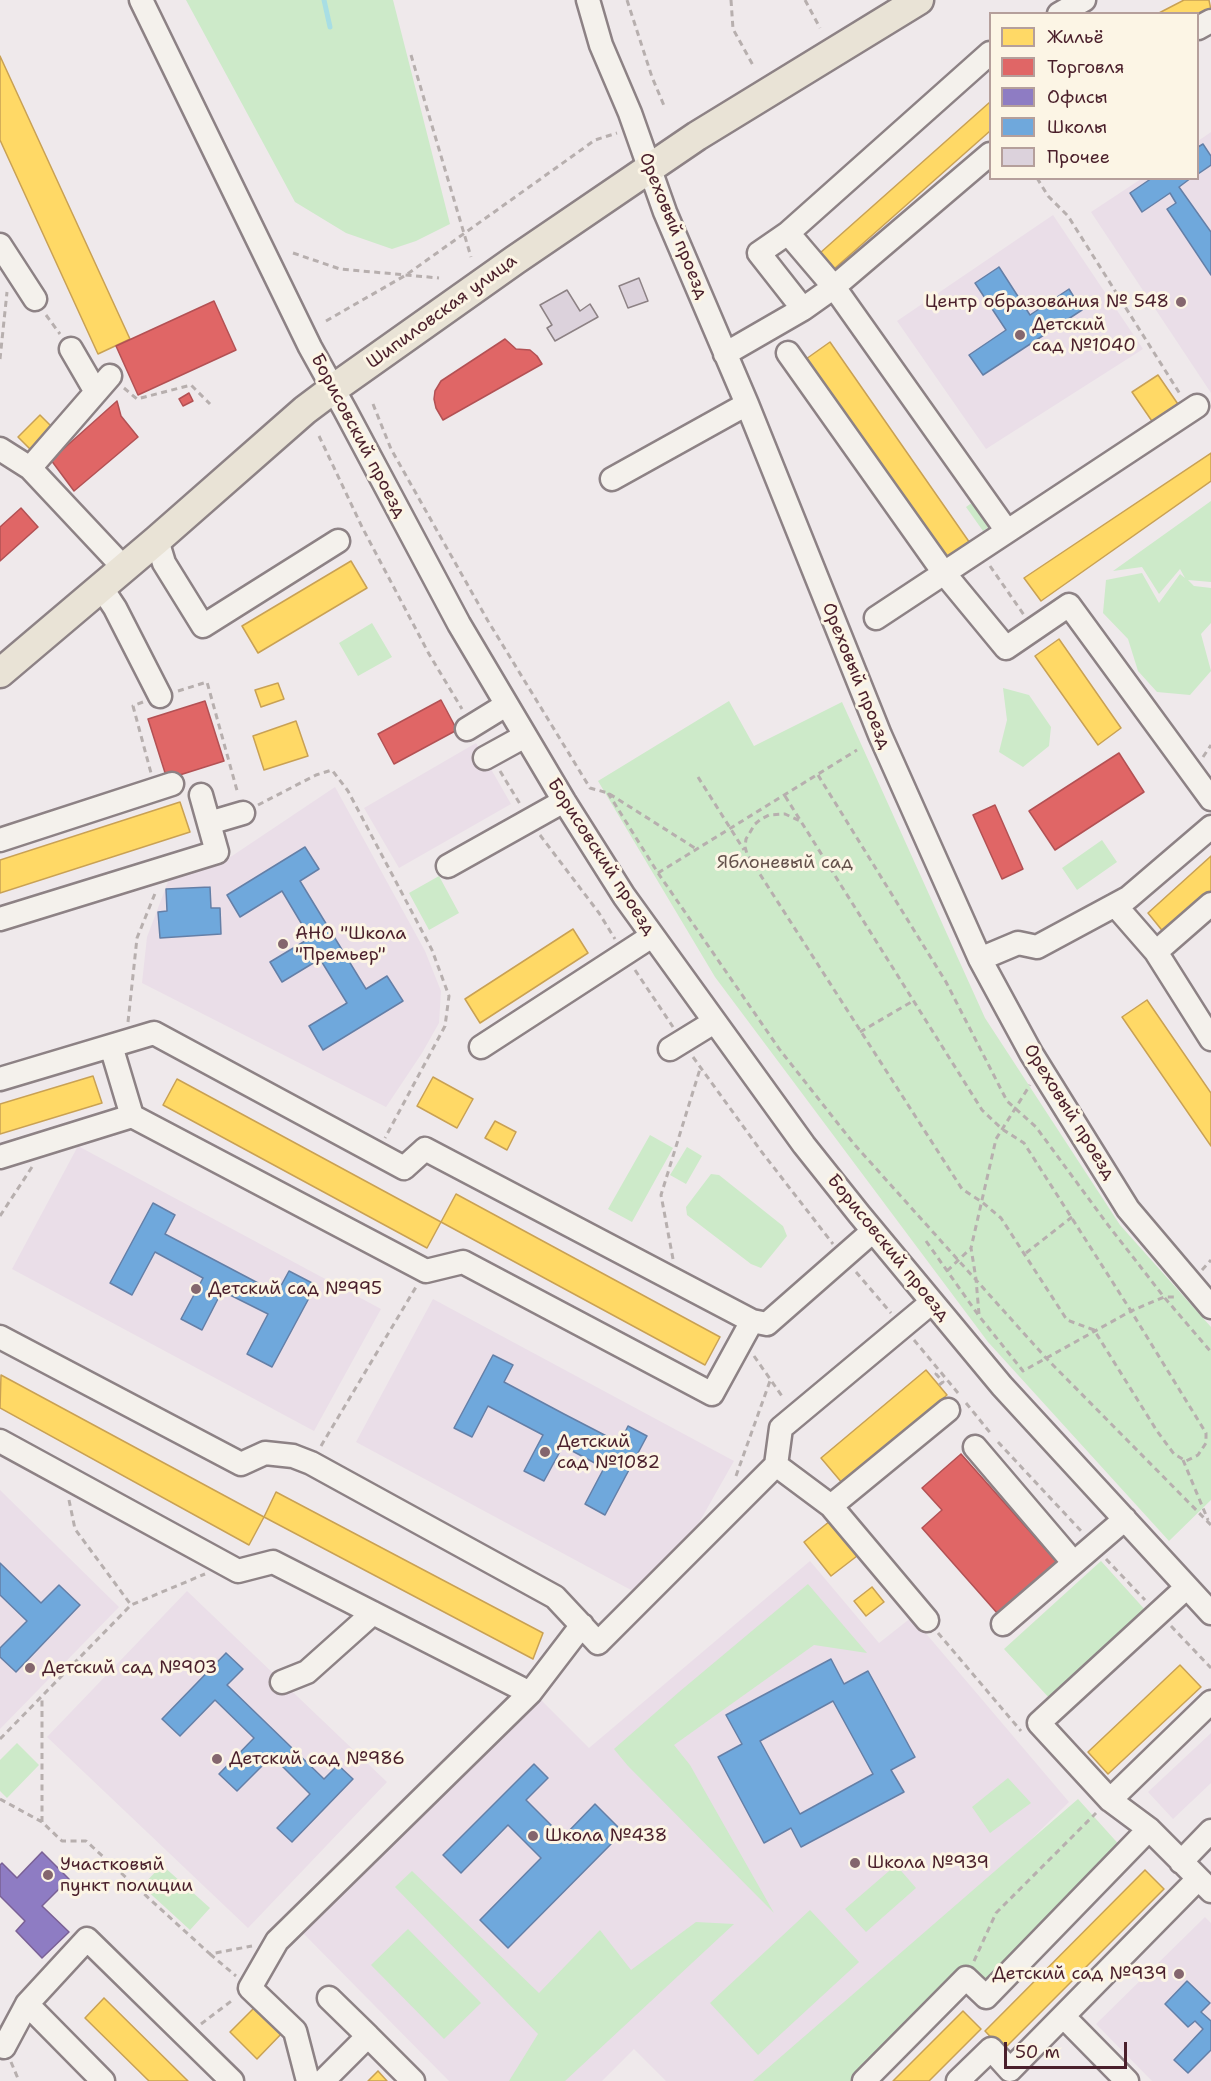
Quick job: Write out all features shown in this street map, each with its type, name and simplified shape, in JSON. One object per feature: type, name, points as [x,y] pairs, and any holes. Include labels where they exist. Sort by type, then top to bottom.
[{"type":"main road","name":"Шипиловская улица","points":[[0,673],[333,388],[697,136],[919,0]]},
{"type":"street","name":"Борисовский проезд","points":[[141,0],[310,347],[459,624],[564,801],[652,936],[804,1145],[873,1231],[1002,1386],[1211,1613]]},
{"type":"street","name":"Ореховый проезд","points":[[588,0],[601,45],[630,113],[665,212],[747,405],[880,735],[980,959],[1031,1053],[1128,1209],[1211,1307]]},
{"type":"street","points":[[1063,12],[1084,0]]},
{"type":"street","points":[[803,309],[759,253],[788,233],[989,54]]},
{"type":"street","points":[[725,354],[803,309],[834,286],[989,155]]},
{"type":"street","points":[[788,233],[834,286],[1007,531]]},
{"type":"street","points":[[5,253],[34,299]]},
{"type":"street","points":[[30,468],[103,384],[71,348]]},
{"type":"street","points":[[788,353],[944,573],[1006,648],[1069,605],[1211,799]]},
{"type":"street","points":[[612,479],[747,405]]},
{"type":"street","points":[[876,618],[1194,408]]},
{"type":"street","points":[[0,450],[30,468],[123,567]]},
{"type":"street","points":[[157,540],[164,563],[203,626],[338,541]]},
{"type":"street","points":[[101,587],[115,608],[160,696]]},
{"type":"street","points":[[467,729],[506,705]]},
{"type":"street","points":[[485,758],[525,736]]},
{"type":"street","points":[[0,840],[164,787]]},
{"type":"street","points":[[0,919],[217,852],[201,795]]},
{"type":"street","points":[[448,866],[564,801]]},
{"type":"street","points":[[209,824],[243,813]]},
{"type":"street","points":[[980,959],[1018,943],[1037,947],[1128,898],[1211,827]]},
{"type":"street","points":[[1156,952],[1211,904]]},
{"type":"street","points":[[1115,905],[1156,952],[1211,1039]]},
{"type":"street","points":[[482,1047],[652,936]]},
{"type":"street","points":[[670,1049],[714,1022]]},
{"type":"street","points":[[0,1079],[154,1033],[404,1168],[425,1149],[677,1282],[748,1330]]},
{"type":"street","points":[[119,1044],[132,1116]]},
{"type":"street","points":[[0,1157],[132,1116],[426,1271],[463,1263],[712,1395],[748,1330],[767,1324],[873,1231]]},
{"type":"street","points":[[0,1337],[240,1464],[265,1453],[293,1456],[311,1463],[555,1597],[598,1643],[776,1465],[781,1428],[932,1302]]},
{"type":"street","points":[[831,1506],[948,1410]]},
{"type":"street","points":[[0,1441],[238,1572],[273,1562],[530,1693]]},
{"type":"street","points":[[975,1447],[1073,1562]]},
{"type":"street","points":[[776,1465],[831,1506],[927,1620]]},
{"type":"street","points":[[1003,1624],[1125,1519]]},
{"type":"street","points":[[958,2081],[991,2049],[1010,2070],[1063,2016],[1205,1885],[1149,1829],[1110,1800],[1039,1723],[1187,1587]]},
{"type":"street","points":[[282,1682],[307,1672],[373,1613]]},
{"type":"street","points":[[309,2081],[295,2031],[250,1988],[277,1941],[530,1693],[582,1625]]},
{"type":"street","points":[[1110,1800],[1211,1702]]},
{"type":"street","points":[[864,2081],[966,1978],[986,1997],[1149,1829]]},
{"type":"street","points":[[1181,1862],[1211,1831]]},
{"type":"street","points":[[0,2044],[4,2047],[27,2004],[87,1939],[231,2081]]},
{"type":"street","points":[[329,1998],[413,2081]]},
{"type":"street","points":[[27,2004],[103,2081]]},
{"type":"street","points":[[1063,2016],[1126,2081]]},
{"type":"street","points":[[323,2081],[368,2036]]},
{"type":"path","points":[[627,0],[652,77],[665,108]]},
{"type":"path","points":[[731,0],[733,29],[754,67]]},
{"type":"path","points":[[805,0],[820,28]]},
{"type":"path","points":[[411,55],[471,257]]},
{"type":"path","points":[[326,321],[406,275],[596,140],[617,135]]},
{"type":"path","points":[[1038,180],[1048,196],[1068,216],[1194,408]]},
{"type":"path","points":[[0,359],[5,253]]},
{"type":"path","points":[[293,253],[340,269],[439,278]]},
{"type":"path","points":[[34,299],[71,348]]},
{"type":"path","points":[[103,384],[137,399],[191,385],[210,404]]},
{"type":"path","points":[[373,404],[391,449],[488,621],[590,788],[608,793],[698,849]]},
{"type":"path","points":[[979,550],[1033,630]]},
{"type":"path","points":[[164,787],[133,706],[207,682],[243,813],[316,775],[332,770],[348,791],[432,950],[449,996],[445,1026],[377,1153]]},
{"type":"path","points":[[658,873],[857,750]]},
{"type":"path","points":[[818,775],[946,982],[1007,1101],[1036,1127],[1108,1226],[1211,1352]]},
{"type":"path","points":[[698,777],[962,1189],[1000,1218],[1067,1320],[1094,1330],[1157,1431],[1174,1454],[1186,1461],[1198,1455],[1206,1443],[1206,1433],[1131,1311],[1024,1143],[1002,1129],[982,1110],[785,796]]},
{"type":"path","points":[[608,793],[658,873],[787,1060],[854,1144],[1046,1358],[1211,1525]]},
{"type":"path","points":[[747,854],[746,839],[761,819],[769,815],[785,814],[800,820]]},
{"type":"path","points":[[119,1044],[137,938],[156,891]]},
{"type":"path","points":[[860,1032],[913,1001]]},
{"type":"path","points":[[677,1282],[662,1195],[700,1069]]},
{"type":"path","points":[[979,1316],[971,1248],[996,1139],[1032,1082]]},
{"type":"path","points":[[0,1216],[47,1143]]},
{"type":"path","points":[[1025,1253],[1072,1217]]},
{"type":"path","points":[[926,1241],[979,1316],[1023,1371],[1131,1311],[1164,1297],[1179,1297]]},
{"type":"path","points":[[947,1271],[971,1248]]},
{"type":"path","points":[[311,1463],[426,1271]]},
{"type":"path","points":[[748,1330],[770,1381],[797,1415]]},
{"type":"path","points":[[939,1385],[943,1382],[936,1374],[940,1371]]},
{"type":"path","points":[[734,1481],[770,1381]]},
{"type":"path","points":[[1183,1459],[1211,1525]]},
{"type":"path","points":[[64,1476],[75,1528],[132,1605]]},
{"type":"path","points":[[0,1739],[132,1605],[226,1565]]},
{"type":"path","points":[[927,1620],[1023,1734],[1039,1723]]},
{"type":"path","points":[[42,1696],[42,1822]]},
{"type":"path","points":[[0,1799],[42,1822],[62,1841],[86,1841],[250,1988],[185,2036]]},
{"type":"path","points":[[966,1978],[996,1913],[1110,1800]]},
{"type":"path","points":[[210,1954],[277,1941]]},
{"type":"shaded area","name":"Центр образования № 548","points":[[1211,132],[1211,393],[1091,212],[1139,180],[1199,180],[1199,140]]},
{"type":"shaded area","name":"Детский сад №1040","points":[[1053,215],[1143,349],[986,449],[897,321]]},
{"type":"shaded area","points":[[476,743],[511,804],[399,868],[364,808]]},
{"type":"shaded area","name":"АНО \"Школа \"Премьер\"","points":[[335,787],[425,951],[441,991],[439,1023],[386,1107],[142,983],[147,937],[171,874],[220,864]]},
{"type":"shaded area","name":"Детский сад №995","points":[[78,1146],[381,1309],[314,1431],[12,1269]]},
{"type":"shaded area","name":"Детский сад №1082","points":[[433,1299],[734,1461],[662,1588],[644,1597],[356,1442]]},
{"type":"shaded area","name":"Детский сад №903","points":[[0,1490],[119,1607],[0,1729]]},
{"type":"shaded area","points":[[810,1561],[879,1643],[912,1617],[1069,1802],[787,2081],[666,2081],[634,2049],[602,2081],[449,2081],[298,1928],[535,1694],[589,1748]]},
{"type":"shaded area","name":"Детский сад №986","points":[[187,1591],[387,1782],[248,1928],[47,1737]]},
{"type":"shaded area","points":[[1211,1733],[1211,1783],[1173,1819],[1148,1792]]},
{"type":"shaded area","name":"Детский сад №939","points":[[1205,1917],[1211,1923],[1211,2081],[1152,2081],[1096,2024]]},
{"type":"green space","points":[[186,0],[393,0],[450,224],[416,241],[392,249],[346,233],[295,202]]},
{"type":"green space","points":[[980,497],[997,521],[983,531],[966,507]]},
{"type":"green space","points":[[1211,501],[1211,582],[1188,580],[1194,586],[1211,588],[1211,623],[1201,634],[1211,671],[1190,695],[1157,692],[1138,671],[1128,639],[1103,613],[1106,580],[1142,573],[1159,603],[1180,574],[1185,578],[1180,569],[1159,594],[1142,567],[1113,571]]},
{"type":"green space","points":[[372,623],[392,657],[358,676],[339,643]]},
{"type":"green space","points":[[1003,688],[1029,695],[1051,727],[1049,746],[1023,767],[999,752],[1007,720]]},
{"type":"green space","name":"Яблоневый сад","points":[[729,701],[754,746],[842,702],[985,1018],[1120,1225],[1211,1327],[1211,1500],[1169,1541],[988,1342],[715,977],[598,781]]},
{"type":"green space","points":[[1102,840],[1117,862],[1077,890],[1062,868]]},
{"type":"green space","points":[[439,876],[459,913],[429,930],[409,893]]},
{"type":"green space","points":[[650,1135],[673,1148],[632,1222],[608,1209]]},
{"type":"green space","points":[[687,1147],[702,1156],[686,1184],[670,1175]]},
{"type":"green space","points":[[711,1174],[719,1175],[783,1226],[787,1236],[761,1268],[751,1264],[687,1215],[686,1207]]},
{"type":"green space","points":[[1101,1561],[1147,1612],[1051,1700],[1004,1649]]},
{"type":"green space","points":[[808,1584],[867,1653],[814,1645],[674,1745],[690,1765],[774,1913],[628,1766],[614,1749]]},
{"type":"green space","points":[[17,1743],[39,1765],[7,1798],[0,1791],[0,1760]]},
{"type":"green space","points":[[1008,1778],[1031,1803],[990,1833],[972,1807]]},
{"type":"green space","points":[[1078,1799],[1123,1849],[984,1991],[965,1971],[858,2081],[753,2081]]},
{"type":"green space","points":[[162,1865],[210,1908],[190,1930],[142,1886]]},
{"type":"green space","points":[[896,1865],[916,1888],[866,1932],[845,1909]]},
{"type":"green space","points":[[412,1871],[539,1993],[600,1930],[631,1970],[696,1922],[734,1924],[565,2081],[509,2081],[538,2034],[395,1887]]},
{"type":"green space","points":[[810,1910],[859,1962],[758,2055],[710,2003]]},
{"type":"green space","points":[[408,1929],[481,2003],[444,2039],[371,1965]]},
{"type":"building: Жильё","points":[[1184,0],[1209,0],[1211,10],[1199,16],[1199,12],[1161,12]]},
{"type":"building: Жильё","points":[[0,56],[130,339],[98,354],[0,140]]},
{"type":"building: Жильё","points":[[989,103],[989,132],[834,269],[820,253]]},
{"type":"building: Жильё","points":[[830,342],[972,546],[947,563],[806,359]]},
{"type":"building: Жильё","points":[[1158,375],[1182,410],[1156,427],[1132,392]]},
{"type":"building: Жильё","points":[[40,415],[54,429],[32,451],[18,437]]},
{"type":"building: Жильё","points":[[1211,453],[1211,481],[1041,601],[1024,578]]},
{"type":"building: Жильё","points":[[351,561],[367,588],[258,653],[242,626]]},
{"type":"building: Жильё","points":[[1059,639],[1121,728],[1098,745],[1035,656]]},
{"type":"building: Жильё","points":[[278,683],[284,699],[261,707],[255,690]]},
{"type":"building: Жильё","points":[[296,721],[308,756],[264,770],[253,736]]},
{"type":"building: Жильё","points":[[180,802],[190,832],[0,893],[0,860]]},
{"type":"building: Жильё","points":[[1211,856],[1211,892],[1165,934],[1148,913]]},
{"type":"building: Жильё","points":[[573,929],[588,953],[480,1023],[465,999]]},
{"type":"building: Жильё","points":[[1147,1000],[1211,1093],[1211,1146],[1122,1017]]},
{"type":"building: Жильё","points":[[93,1076],[102,1103],[0,1134],[0,1104]]},
{"type":"building: Жильё","points":[[433,1077],[473,1099],[457,1128],[417,1106]]},
{"type":"building: Жильё","points":[[177,1079],[441,1222],[427,1248],[163,1105]]},
{"type":"building: Жильё","points":[[495,1121],[516,1132],[507,1150],[485,1138]]},
{"type":"building: Жильё","points":[[456,1194],[720,1337],[705,1365],[441,1222]]},
{"type":"building: Жильё","points":[[926,1370],[947,1395],[843,1484],[821,1458]]},
{"type":"building: Жильё","points":[[1,1375],[264,1517],[249,1545],[0,1408]]},
{"type":"building: Жильё","points":[[276,1492],[543,1633],[533,1659],[264,1517]]},
{"type":"building: Жильё","points":[[830,1521],[857,1556],[831,1576],[804,1542]]},
{"type":"building: Жильё","points":[[872,1587],[884,1602],[866,1616],[854,1601]]},
{"type":"building: Жильё","points":[[1180,1665],[1201,1687],[1108,1774],[1088,1752]]},
{"type":"building: Жильё","points":[[1145,1870],[1164,1889],[1003,2050],[985,2031]]},
{"type":"building: Жильё","points":[[104,1998],[188,2081],[149,2081],[85,2018]]},
{"type":"building: Жильё","points":[[257,2005],[284,2031],[257,2059],[230,2032]]},
{"type":"building: Жильё","points":[[963,2011],[981,2029],[929,2081],[893,2081]]},
{"type":"building: Жильё","points":[[378,2071],[387,2081],[368,2081]]},
{"type":"building: Торговля","points":[[214,301],[236,350],[138,395],[116,346]]},
{"type":"building: Торговля","points":[[505,339],[516,349],[530,350],[542,364],[443,420],[434,399],[435,391],[441,381]]},
{"type":"building: Торговля","points":[[189,393],[193,401],[183,406],[179,399]]},
{"type":"building: Торговля","points":[[117,401],[121,416],[138,437],[74,491],[51,460]]},
{"type":"building: Торговля","points":[[21,508],[38,527],[0,561],[0,527]]},
{"type":"building: Торговля","points":[[441,700],[457,730],[394,764],[378,734]]},
{"type":"building: Торговля","points":[[205,701],[224,761],[167,779],[148,719]]},
{"type":"building: Торговля","points":[[1119,753],[1144,792],[1055,850],[1029,811]]},
{"type":"building: Торговля","points":[[995,805],[1023,869],[1002,879],[973,815]]},
{"type":"building: Торговля","points":[[961,1454],[1057,1562],[998,1614],[922,1528],[942,1510],[922,1488]]},
{"type":"building: Офисы","points":[[42,1852],[69,1879],[42,1906],[69,1932],[42,1958],[16,1931],[25,1921],[0,1896],[0,1865],[2,1863],[17,1878]]},
{"type":"building: Школы","points":[[1203,144],[1211,156],[1211,165],[1199,173],[1199,146]]},
{"type":"building: Школы","points":[[1149,180],[1188,180],[1179,187],[1211,232],[1211,275],[1167,209],[1176,203],[1170,193],[1142,212],[1130,193]]},
{"type":"building: Школы","points":[[999,267],[1030,315],[1069,289],[1082,310],[983,375],[969,355],[1006,330],[975,283]]},
{"type":"building: Школы","points":[[305,847],[319,869],[300,881],[366,989],[387,976],[403,1001],[323,1050],[309,1026],[347,1003],[320,959],[282,982],[270,962],[310,938],[282,891],[240,917],[227,895]]},
{"type":"building: Школы","points":[[210,887],[211,908],[220,908],[221,934],[160,938],[158,912],[167,911],[166,889]]},
{"type":"building: Школы","points":[[153,1203],[175,1215],[165,1234],[277,1293],[289,1271],[316,1285],[272,1367],[247,1354],[268,1314],[222,1291],[202,1330],[181,1319],[203,1278],[155,1252],[132,1295],[110,1283]]},
{"type":"building: Школы","points":[[493,1355],[513,1365],[504,1382],[564,1414],[620,1443],[628,1426],[647,1436],[605,1515],[585,1504],[604,1468],[563,1446],[544,1481],[524,1471],[543,1435],[488,1406],[472,1437],[454,1428]]},
{"type":"building: Школы","points":[[0,1563],[41,1603],[59,1585],[80,1605],[16,1672],[0,1657],[0,1648],[27,1621],[0,1595]]},
{"type":"building: Школы","points":[[226,1653],[243,1669],[227,1685],[324,1779],[338,1765],[353,1779],[292,1842],[277,1828],[310,1794],[272,1756],[237,1791],[219,1774],[254,1738],[215,1700],[180,1736],[162,1719]]},
{"type":"building: Школы","points":[[831,1659],[844,1684],[868,1671],[915,1757],[891,1770],[904,1792],[801,1847],[791,1828],[764,1843],[718,1757],[742,1744],[726,1715]],"holes":[[[833,1701],[873,1774],[800,1814],[760,1741]]]},
{"type":"building: Школы","points":[[534,1764],[548,1778],[526,1800],[563,1837],[595,1804],[623,1832],[508,1948],[480,1920],[541,1858],[508,1825],[461,1873],[443,1855]]},
{"type":"building: Школы","points":[[1187,1981],[1210,2003],[1201,2012],[1211,2021],[1211,2050],[1188,2073],[1174,2060],[1203,2029],[1195,2021],[1188,2027],[1165,2004]]},
{"type":"building: Прочее","points":[[639,278],[648,301],[628,308],[619,286]]},
{"type":"building: Прочее","points":[[567,290],[580,311],[590,304],[598,317],[555,341],[547,328],[552,325],[540,305]]},
{"type":"waterway","points":[[324,0],[330,27]]},
{"type":"place","name":"Центр образования № 548","points":[[1181,302]]},
{"type":"place","name":"Детский сад №1040","points":[[1020,335]]},
{"type":"place","name":"АНО \"Школа \"Премьер\"","points":[[283,944]]},
{"type":"place","name":"Детский сад №995","points":[[196,1289]]},
{"type":"place","name":"Детский сад №1082","points":[[545,1452]]},
{"type":"place","name":"Детский сад №903","points":[[30,1668]]},
{"type":"place","name":"Детский сад №986","points":[[217,1759]]},
{"type":"place","name":"Школа №438","points":[[533,1836]]},
{"type":"place","name":"Школа №939","points":[[855,1863]]},
{"type":"place","name":"Участковый пункт полиции","points":[[48,1875]]},
{"type":"place","name":"Детский сад №939","points":[[1179,1974]]}]
